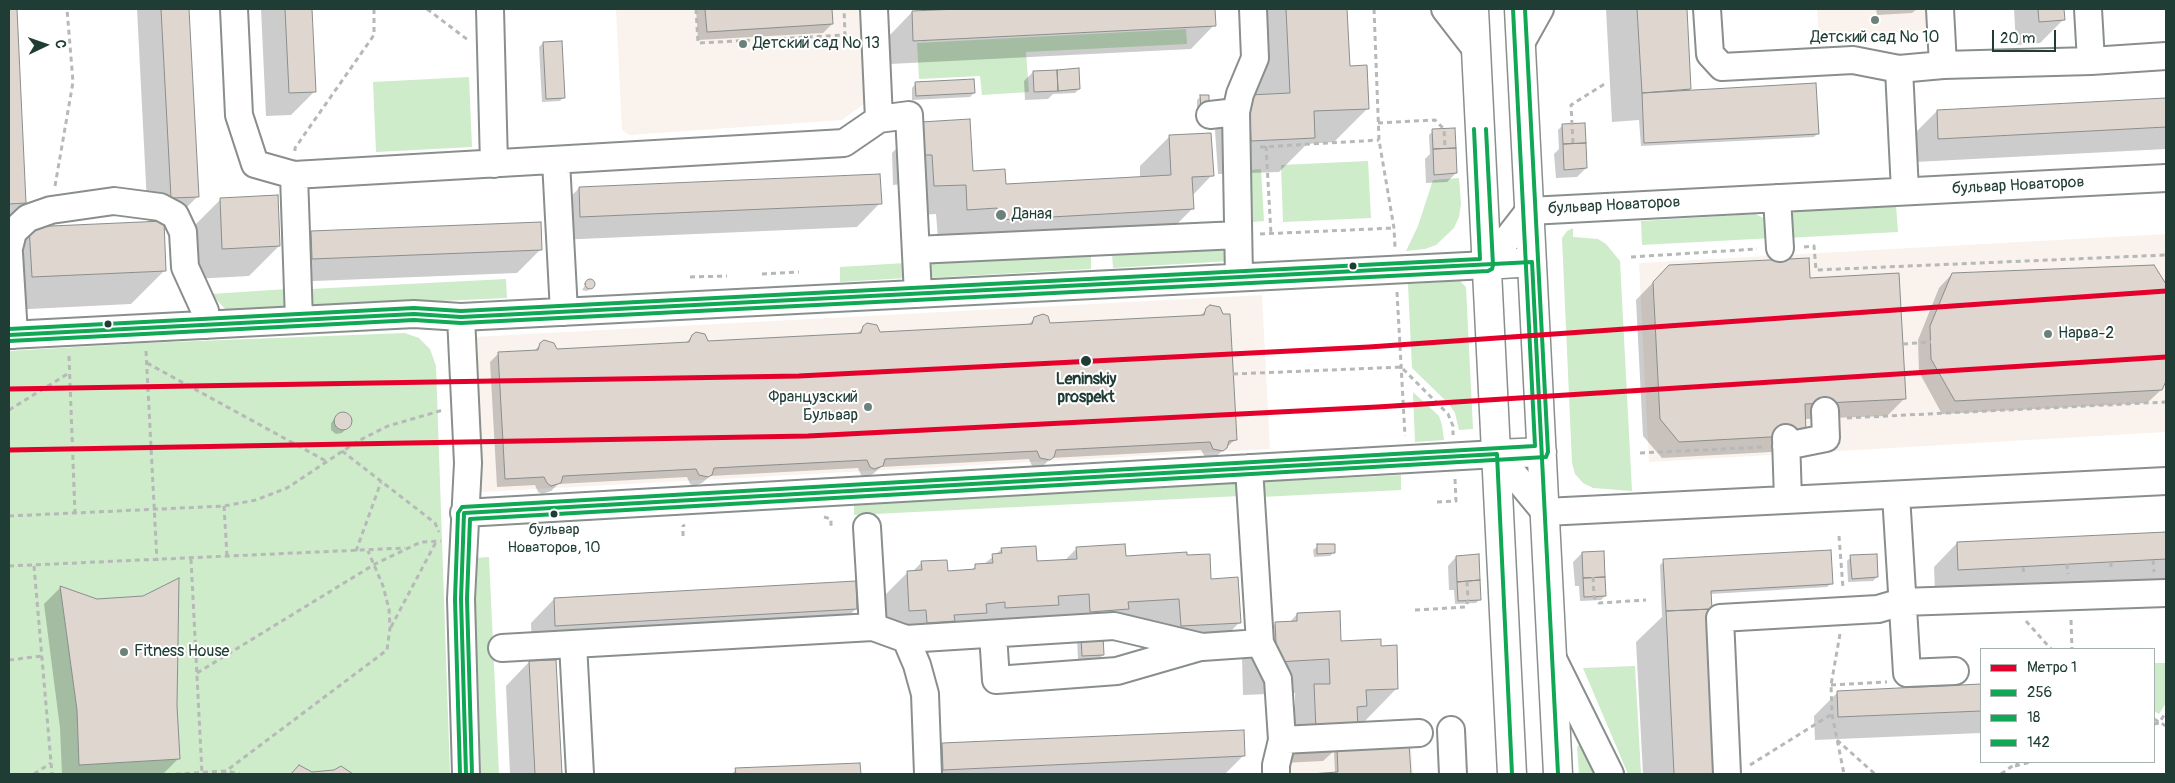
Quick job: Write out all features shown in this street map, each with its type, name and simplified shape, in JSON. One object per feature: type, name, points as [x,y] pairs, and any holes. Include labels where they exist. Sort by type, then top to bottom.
[{"type":"main road","points":[[1474,9],[1512,774]]},
{"type":"main road","points":[[1519,9],[1558,774]]},
{"type":"main road","points":[[1487,265],[1532,262]]},
{"type":"main road","points":[[1496,454],[1542,452]]},
{"type":"street","points":[[234,9],[239,115],[256,164],[294,175],[844,143],[879,119],[910,115],[918,294]]},
{"type":"street","points":[[490,9],[494,164]]},
{"type":"street","points":[[874,9],[879,119]]},
{"type":"street","points":[[1239,277],[1235,148],[1236,112],[1240,94],[1255,58],[1253,9]]},
{"type":"street","points":[[1445,9],[1476,49]]},
{"type":"street","points":[[1520,43],[1540,9]]},
{"type":"street","points":[[1707,9],[1710,54],[1722,67],[1853,60],[1899,69],[1943,65],[2091,61],[2166,56]]},
{"type":"street","points":[[1940,9],[1943,65]]},
{"type":"street","points":[[2088,9],[2091,61]]},
{"type":"street","points":[[1899,69],[1905,192]]},
{"type":"street","points":[[1210,115],[1236,112]]},
{"type":"street","points":[[556,161],[564,312]]},
{"type":"street","points":[[294,175],[299,320]]},
{"type":"street","name":"бульвар Новаторов","points":[[1487,265],[1529,211],[2166,178]]},
{"type":"street","points":[[1777,198],[1780,248]]},
{"type":"street","points":[[9,248],[13,232],[28,218],[51,210],[114,201],[160,207],[175,215],[183,232],[185,267],[206,311],[207,325]]},
{"type":"street","points":[[916,250],[1238,235]]},
{"type":"street","points":[[1099,242],[1102,284]]},
{"type":"street","points":[[9,253],[11,335],[414,314],[462,317],[1487,265]]},
{"type":"street","points":[[462,317],[468,463],[461,599],[466,774]]},
{"type":"street","points":[[1788,500],[1786,442],[1826,438],[1825,415]]},
{"type":"street","points":[[464,513],[1496,454],[1545,512],[2166,481]]},
{"type":"street","points":[[1249,468],[1260,643],[1278,679],[1282,740],[1276,765],[1276,774]]},
{"type":"street","points":[[1896,494],[1907,674],[1955,671]]},
{"type":"street","points":[[867,527],[873,627]]},
{"type":"street","points":[[1727,773],[1720,618],[1878,609],[1902,602],[2166,593]]},
{"type":"street","points":[[502,648],[873,627],[906,639],[1114,626],[1202,647]]},
{"type":"street","points":[[993,634],[996,680],[1117,672],[1202,647],[1260,643]]},
{"type":"street","points":[[906,639],[917,665],[925,694],[928,774]]},
{"type":"street","points":[[573,644],[580,774]]},
{"type":"street","points":[[1552,657],[1610,774]]},
{"type":"street","points":[[1451,730],[1453,774]]},
{"type":"street","points":[[1282,740],[1419,733]]},
{"type":"path","points":[[51,210],[73,82],[67,9]]},
{"type":"path","points":[[299,143],[374,35],[374,9]]},
{"type":"path","points":[[427,9],[468,40],[490,40]]},
{"type":"path","points":[[696,9],[698,43],[846,35],[844,9]]},
{"type":"path","points":[[1374,9],[1379,140],[1394,228],[1396,254]]},
{"type":"path","points":[[1573,143],[1571,105],[1606,83]]},
{"type":"path","points":[[1378,123],[1435,120],[1444,129],[1445,148]]},
{"type":"path","points":[[1235,148],[1379,140]]},
{"type":"path","points":[[1266,146],[1271,234]]},
{"type":"path","points":[[1238,235],[1394,228]]},
{"type":"path","points":[[1909,265],[2166,254]]},
{"type":"path","points":[[762,274],[798,272]]},
{"type":"path","points":[[690,277],[727,276]]},
{"type":"path","points":[[1397,284],[1405,436]]},
{"type":"path","points":[[1903,344],[1931,342]]},
{"type":"path","points":[[146,348],[157,561]]},
{"type":"path","points":[[69,354],[75,514]]},
{"type":"path","points":[[147,362],[326,461]]},
{"type":"path","points":[[1233,374],[1401,367],[1448,414],[1453,426],[1454,443]]},
{"type":"path","points":[[9,410],[70,372]]},
{"type":"path","points":[[1825,415],[2166,402]]},
{"type":"path","points":[[9,516],[224,506],[256,500],[287,488],[342,451],[388,426],[415,417],[465,405]]},
{"type":"path","points":[[1640,453],[1786,442]]},
{"type":"path","points":[[197,673],[375,564],[421,542],[443,541],[435,523],[342,451]]},
{"type":"path","points":[[1437,502],[1456,501],[1455,476]]},
{"type":"path","points":[[356,551],[381,482]]},
{"type":"path","points":[[224,506],[227,556]]},
{"type":"path","points":[[1839,536],[1844,611],[1831,685],[1832,714],[1844,774]]},
{"type":"path","points":[[390,628],[436,541]]},
{"type":"path","points":[[9,566],[157,561],[408,548]]},
{"type":"path","points":[[222,774],[387,650],[390,628],[389,609],[375,564],[368,551]]},
{"type":"path","points":[[191,559],[202,773]]},
{"type":"path","points":[[34,566],[52,774]]},
{"type":"path","points":[[1593,577],[1594,597],[1599,603],[1646,600]]},
{"type":"path","points":[[1415,610],[1466,607],[1468,600],[1467,581]]},
{"type":"path","points":[[2069,596],[2072,648]]},
{"type":"path","points":[[2005,598],[2050,648]]},
{"type":"path","points":[[9,660],[42,656]]},
{"type":"path","points":[[1831,685],[1897,682],[1907,674]]},
{"type":"path","points":[[2155,724],[2159,723],[2166,712]]},
{"type":"path","points":[[1727,773],[1739,771],[1832,714]]},
{"type":"path","points":[[2155,720],[2166,726]]},
{"type":"path","points":[[1836,740],[1876,774]]},
{"type":"path","points":[[34,774],[51,763]]},
{"type":"path","points":[[2002,774],[2017,763]]},
{"type":"path","points":[[2013,766],[2026,763]]},
{"type":"path","points":[[176,774],[226,771],[240,774]]},
{"type":"shaded area","name":"Детский сад № 13","points":[[616,9],[866,9],[869,100],[842,120],[629,135],[622,130]]},
{"type":"shaded area","name":"Детский сад № 10","points":[[1817,9],[1932,9],[1933,30],[1819,36]]},
{"type":"shaded area","points":[[2166,234],[2166,432],[1649,462],[1639,263]]},
{"type":"shaded area","name":"Французский Бульвар","points":[[1262,295],[1270,449],[481,492],[473,337]]},
{"type":"shaded area","points":[[1411,738],[1413,774],[1287,774],[1286,743]]},
{"type":"green space","points":[[1186,29],[1187,44],[1026,52],[1029,92],[982,95],[980,76],[919,79],[917,43]]},
{"type":"green space","points":[[469,77],[472,147],[376,152],[373,82]]},
{"type":"green space","points":[[1368,161],[1371,218],[1283,222],[1281,165]]},
{"type":"green space","points":[[1261,169],[1264,221],[1253,222],[1250,170]]},
{"type":"green space","points":[[1459,178],[1461,204],[1459,217],[1454,228],[1436,245],[1425,249],[1406,251],[1418,226],[1433,180]]},
{"type":"green space","points":[[1896,205],[1898,232],[1786,238],[1787,217],[1803,209]]},
{"type":"green space","points":[[1755,214],[1768,220],[1773,238],[1642,245],[1641,221]]},
{"type":"green space","points":[[1573,228],[1573,237],[1598,239],[1606,244],[1620,261],[1632,491],[1593,488],[1583,483],[1575,474],[1572,463],[1562,238],[1567,231]]},
{"type":"green space","points":[[1229,248],[1230,261],[1113,268],[1112,254]]},
{"type":"green space","points":[[1091,256],[1091,269],[927,278],[926,264]]},
{"type":"green space","points":[[905,263],[906,278],[840,282],[840,267]]},
{"type":"green space","points":[[506,279],[507,298],[310,307],[310,289]]},
{"type":"green space","points":[[1460,281],[1466,287],[1473,429],[1459,430],[1455,413],[1449,404],[1412,368],[1408,284]]},
{"type":"green space","points":[[287,289],[288,309],[227,311],[211,294]]},
{"type":"green space","points":[[405,333],[419,338],[430,349],[436,366],[450,774],[9,774],[9,351],[146,343]]},
{"type":"green space","points":[[1413,392],[1439,416],[1444,440],[1415,442]]},
{"type":"green space","points":[[1401,475],[1401,490],[1261,497],[1260,482]]},
{"type":"green space","points":[[1240,482],[1240,496],[854,515],[854,501]]},
{"type":"green space","points":[[489,557],[499,774],[481,774],[473,558]]},
{"type":"green space","points":[[2155,663],[2166,663],[2166,703],[2159,714],[2155,712]]},
{"type":"green space","points":[[1635,666],[1641,774],[1628,774],[1583,668]]},
{"type":"green space","points":[[1584,740],[1601,774],[1579,774],[1577,747]]},
{"type":"building","points":[[9,9],[17,9],[26,203],[9,204]]},
{"type":"building","points":[[161,9],[189,9],[199,197],[171,198]]},
{"type":"building","points":[[285,9],[312,9],[316,92],[289,93]]},
{"type":"building","points":[[705,9],[832,9],[833,24],[707,32]]},
{"type":"building","points":[[959,9],[1215,9],[1216,26],[913,41],[912,11]]},
{"type":"building","points":[[1286,9],[1347,9],[1350,66],[1367,65],[1369,109],[1314,111],[1315,138],[1251,141],[1249,95],[1290,93]]},
{"type":"building","points":[[1637,9],[1687,9],[1691,89],[1642,93]]},
{"type":"building","points":[[2038,9],[2064,9],[2065,20],[2039,22]]},
{"type":"building","points":[[562,41],[565,98],[546,99],[543,42]]},
{"type":"building","points":[[1079,68],[1080,89],[1058,91],[1057,70]]},
{"type":"building","points":[[1057,70],[1058,91],[1034,92],[1033,71]]},
{"type":"building","points":[[974,79],[975,93],[916,96],[915,82]]},
{"type":"building","points":[[1816,83],[1819,134],[1644,143],[1642,93]]},
{"type":"building","points":[[1200,95],[1209,95],[1209,109],[1201,109]]},
{"type":"building","points":[[2166,98],[2166,127],[1938,139],[1937,110]]},
{"type":"building","points":[[970,119],[973,171],[1005,169],[1006,184],[1171,175],[1169,135],[1211,133],[1214,176],[1192,177],[1194,209],[998,220],[997,208],[967,210],[966,185],[934,186],[932,155],[923,155],[921,122]]},
{"type":"building","points":[[1585,123],[1586,143],[1563,144],[1562,124]]},
{"type":"building","points":[[1455,128],[1456,148],[1433,149],[1432,129]]},
{"type":"building","points":[[1586,143],[1587,168],[1564,170],[1563,144]]},
{"type":"building","points":[[1456,148],[1457,173],[1434,175],[1433,149]]},
{"type":"building","points":[[880,174],[882,204],[580,217],[579,187]]},
{"type":"building","points":[[278,195],[280,246],[222,249],[220,198]]},
{"type":"building","points":[[164,221],[166,271],[32,277],[29,227]]},
{"type":"building","points":[[541,222],[542,250],[312,259],[311,231]]},
{"type":"building","points":[[1809,258],[1810,278],[1899,273],[1906,399],[1805,404],[1806,435],[1679,442],[1660,419],[1653,282],[1669,265]]},
{"type":"building","name":"Нарва-2","points":[[2154,265],[2166,284],[2166,381],[2162,390],[1955,401],[1931,359],[1930,326],[1952,273]]},
{"type":"building","points":[[590,279],[595,284],[590,289],[585,284]]},
{"type":"building","name":"Французский Бульвар","points":[[1210,305],[1220,307],[1223,314],[1230,314],[1237,440],[1229,441],[1227,448],[1223,451],[1213,449],[1210,442],[1056,450],[1054,457],[1050,460],[1040,458],[1037,451],[885,459],[883,466],[874,469],[870,467],[867,460],[714,468],[712,475],[708,477],[699,475],[696,469],[563,476],[561,483],[551,486],[544,477],[505,479],[498,352],[538,350],[540,343],[544,340],[554,343],[557,349],[689,342],[692,335],[696,332],[705,334],[708,341],[861,333],[863,326],[867,323],[877,325],[880,332],[1032,324],[1034,317],[1043,314],[1048,316],[1050,323],[1204,315],[1206,308]]},
{"type":"building","points":[[343,412],[349,415],[352,421],[349,427],[343,430],[337,427],[334,421],[337,415]]},
{"type":"building","points":[[2166,532],[2166,559],[1958,570],[1957,542]]},
{"type":"building","points":[[1125,544],[1126,556],[1187,552],[1187,555],[1210,554],[1211,579],[1238,577],[1241,623],[1181,626],[1179,599],[1128,602],[1129,609],[1090,612],[1089,594],[1058,596],[1059,605],[1005,608],[1005,602],[986,604],[987,613],[954,615],[955,621],[927,623],[926,610],[909,611],[907,571],[922,570],[921,561],[947,560],[948,571],[975,569],[975,564],[993,563],[992,554],[1002,553],[1001,548],[1036,546],[1037,561],[1077,559],[1076,547]]},
{"type":"building","points":[[1317,544],[1335,544],[1335,553],[1317,554]]},
{"type":"building","points":[[1831,550],[1833,584],[1711,591],[1712,609],[1666,611],[1663,559]]},
{"type":"building","points":[[1604,551],[1605,577],[1583,578],[1582,552]]},
{"type":"building","points":[[1479,554],[1480,580],[1457,582],[1456,556]]},
{"type":"building","points":[[1877,554],[1878,577],[1852,579],[1850,555]]},
{"type":"building","points":[[1605,577],[1606,596],[1584,597],[1583,578]]},
{"type":"building","name":"Fitness House","points":[[179,578],[177,706],[180,759],[79,765],[77,710],[60,586],[97,599],[143,596]]},
{"type":"building","points":[[1480,580],[1481,600],[1458,601],[1457,582]]},
{"type":"building","points":[[856,581],[857,609],[555,626],[554,598]]},
{"type":"building","points":[[1712,609],[1721,774],[1674,774],[1666,611]]},
{"type":"building","points":[[1340,611],[1341,641],[1381,639],[1381,646],[1397,645],[1398,689],[1366,690],[1367,706],[1357,707],[1358,728],[1316,730],[1314,684],[1330,684],[1329,659],[1277,662],[1275,622],[1297,621],[1297,613]]},
{"type":"building","points":[[1103,635],[1104,655],[1082,656],[1081,636]]},
{"type":"building","points":[[556,660],[562,774],[535,774],[529,661]]},
{"type":"building","points":[[1980,684],[1980,711],[1838,717],[1837,691]]},
{"type":"building","points":[[1244,730],[1245,756],[943,770],[942,743]]},
{"type":"building","points":[[1409,743],[1411,774],[1310,774],[1338,772],[1337,747]]},
{"type":"building","points":[[860,763],[861,774],[736,774],[735,768]]},
{"type":"building","points":[[299,765],[312,772],[334,770],[341,766],[353,774],[291,774]]},
{"type":"metro line","name":"1","points":[[9,389],[799,376],[1369,347],[2166,291]]},
{"type":"metro line","name":"1","points":[[9,450],[808,436],[1377,407],[2166,357]]},
{"type":"transit line","name":"142","points":[[460,774],[455,599],[458,513],[462,507],[1535,446],[1513,9]]},
{"type":"transit line","name":"18","points":[[472,774],[467,599],[470,519],[1546,457],[1548,452],[1525,9]]},
{"type":"transit line","name":"142","points":[[9,329],[414,308],[461,311],[1480,259],[1474,129]]},
{"type":"transit line","name":"18","points":[[9,341],[414,320],[461,323],[1488,271],[1492,269],[1493,265],[1486,129]]},
{"type":"transit line","name":"256","points":[[9,335],[414,314],[461,317],[1532,262],[1558,774]]},
{"type":"transit line","name":"256","points":[[466,774],[461,599],[464,513],[1497,454],[1512,774]]},
{"type":"place","name":"Детский сад № 10","points":[[1875,20]]},
{"type":"place","name":"Детский сад № 13","points":[[743,44]]},
{"type":"place","name":"Даная","points":[[1001,215]]},
{"type":"place","name":"Нарва-2","points":[[2048,334]]},
{"type":"place","name":"Leninskiy prospekt","points":[[1086,361]]},
{"type":"place","name":"Французский Бульвар","points":[[868,407]]},
{"type":"place","name":"бульвар Новаторов, 10","points":[[554,514]]},
{"type":"place","name":"Fitness House","points":[[124,652]]}]
